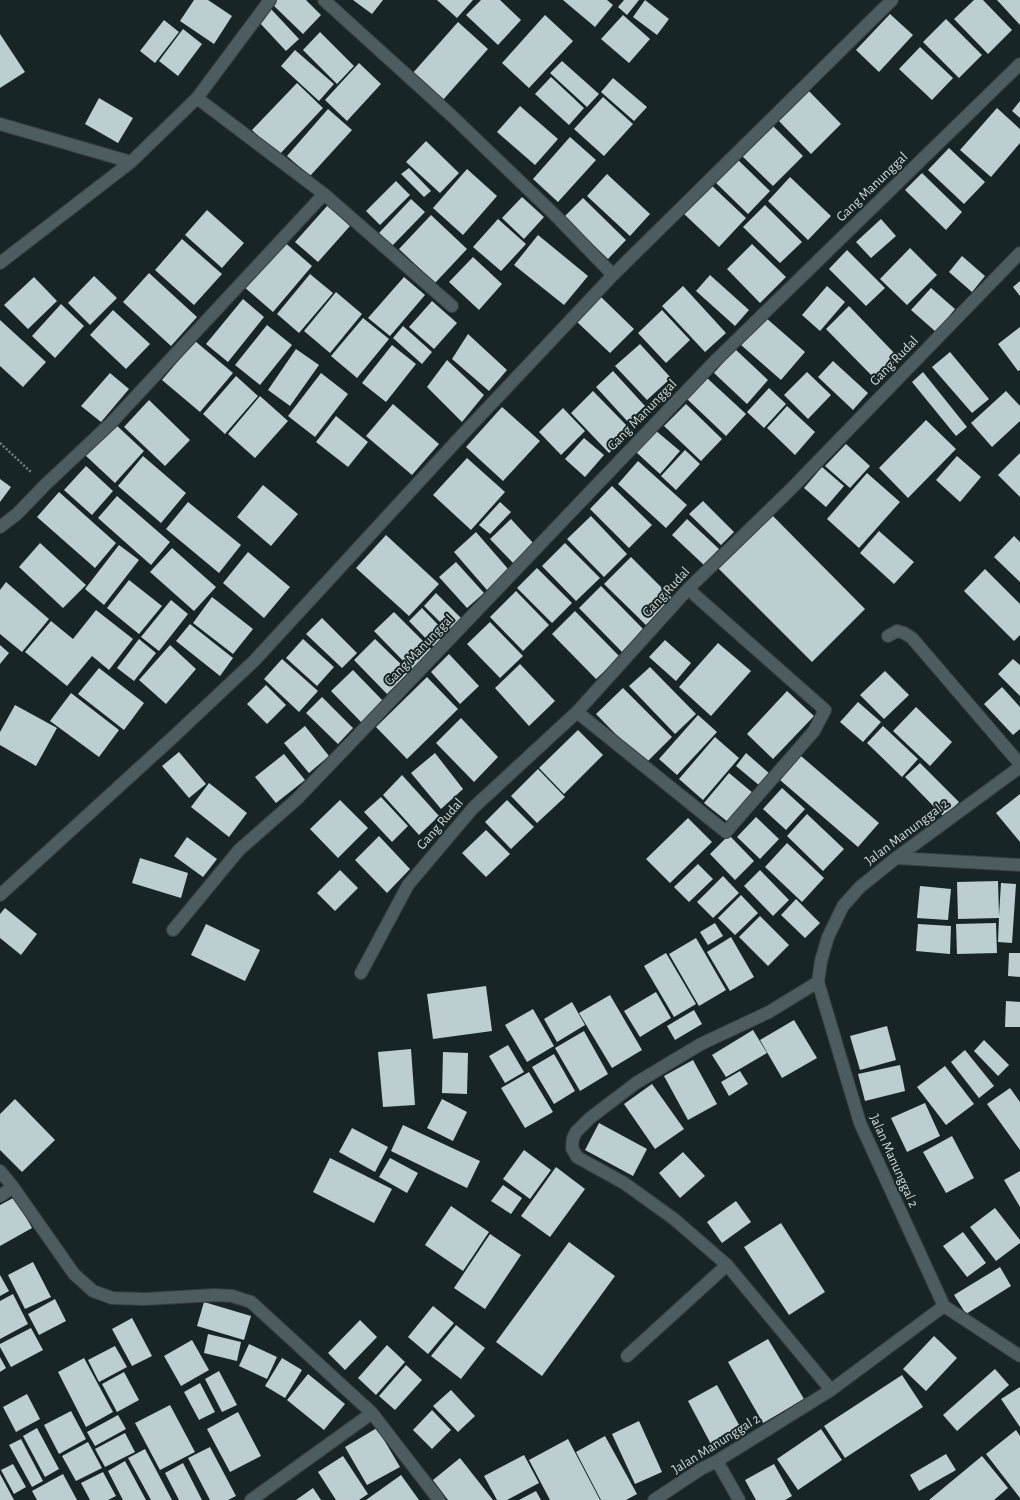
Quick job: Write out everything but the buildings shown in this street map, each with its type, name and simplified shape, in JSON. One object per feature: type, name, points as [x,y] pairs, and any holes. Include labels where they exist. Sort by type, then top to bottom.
[{"type":"street","points":[[0,263],[131,162],[197,98],[270,0]]},
{"type":"street","points":[[324,0],[453,117],[555,215],[613,275]]},
{"type":"street","points":[[0,895],[171,740],[254,661],[463,434],[613,275],[892,0]]},
{"type":"street","name":"Gang Manunggal","points":[[173,930],[239,850],[297,799],[716,360],[1020,64]]},
{"type":"street","points":[[197,98],[324,194],[452,306]]},
{"type":"street","points":[[0,124],[131,162]]},
{"type":"street","points":[[0,527],[17,514],[45,485],[112,422],[324,194]]},
{"type":"street","name":"Gang Rudal","points":[[361,973],[408,885],[473,808],[577,712],[688,589],[791,489],[1020,253]]},
{"type":"street","points":[[577,712],[726,832],[814,731],[825,710],[688,589]]},
{"type":"street","points":[[888,636],[897,631],[904,632],[912,638],[1020,766]]},
{"type":"street","name":"Jalan Manunggal 2","points":[[654,1500],[701,1469],[831,1390],[944,1306],[860,1123],[818,982],[821,961],[828,938],[843,906],[860,887],[896,858],[1020,766]]},
{"type":"street","points":[[896,858],[1020,864]]},
{"type":"street","points":[[818,982],[769,1012],[701,1044],[636,1083],[590,1118],[576,1132],[573,1138],[572,1148],[577,1157],[624,1183],[674,1219],[727,1265],[831,1390]]},
{"type":"street","points":[[0,1171],[13,1187],[74,1274],[93,1290],[112,1298],[145,1299],[215,1294],[232,1296],[251,1302],[372,1413],[439,1500]]},
{"type":"street","points":[[0,1196],[13,1187]]},
{"type":"street","points":[[627,1356],[727,1265]]},
{"type":"street","points":[[944,1306],[1020,1356]]},
{"type":"street","points":[[251,1500],[372,1413]]},
{"type":"street","points":[[716,1461],[739,1500]]},
{"type":"path","points":[[0,443],[45,485]]}]
